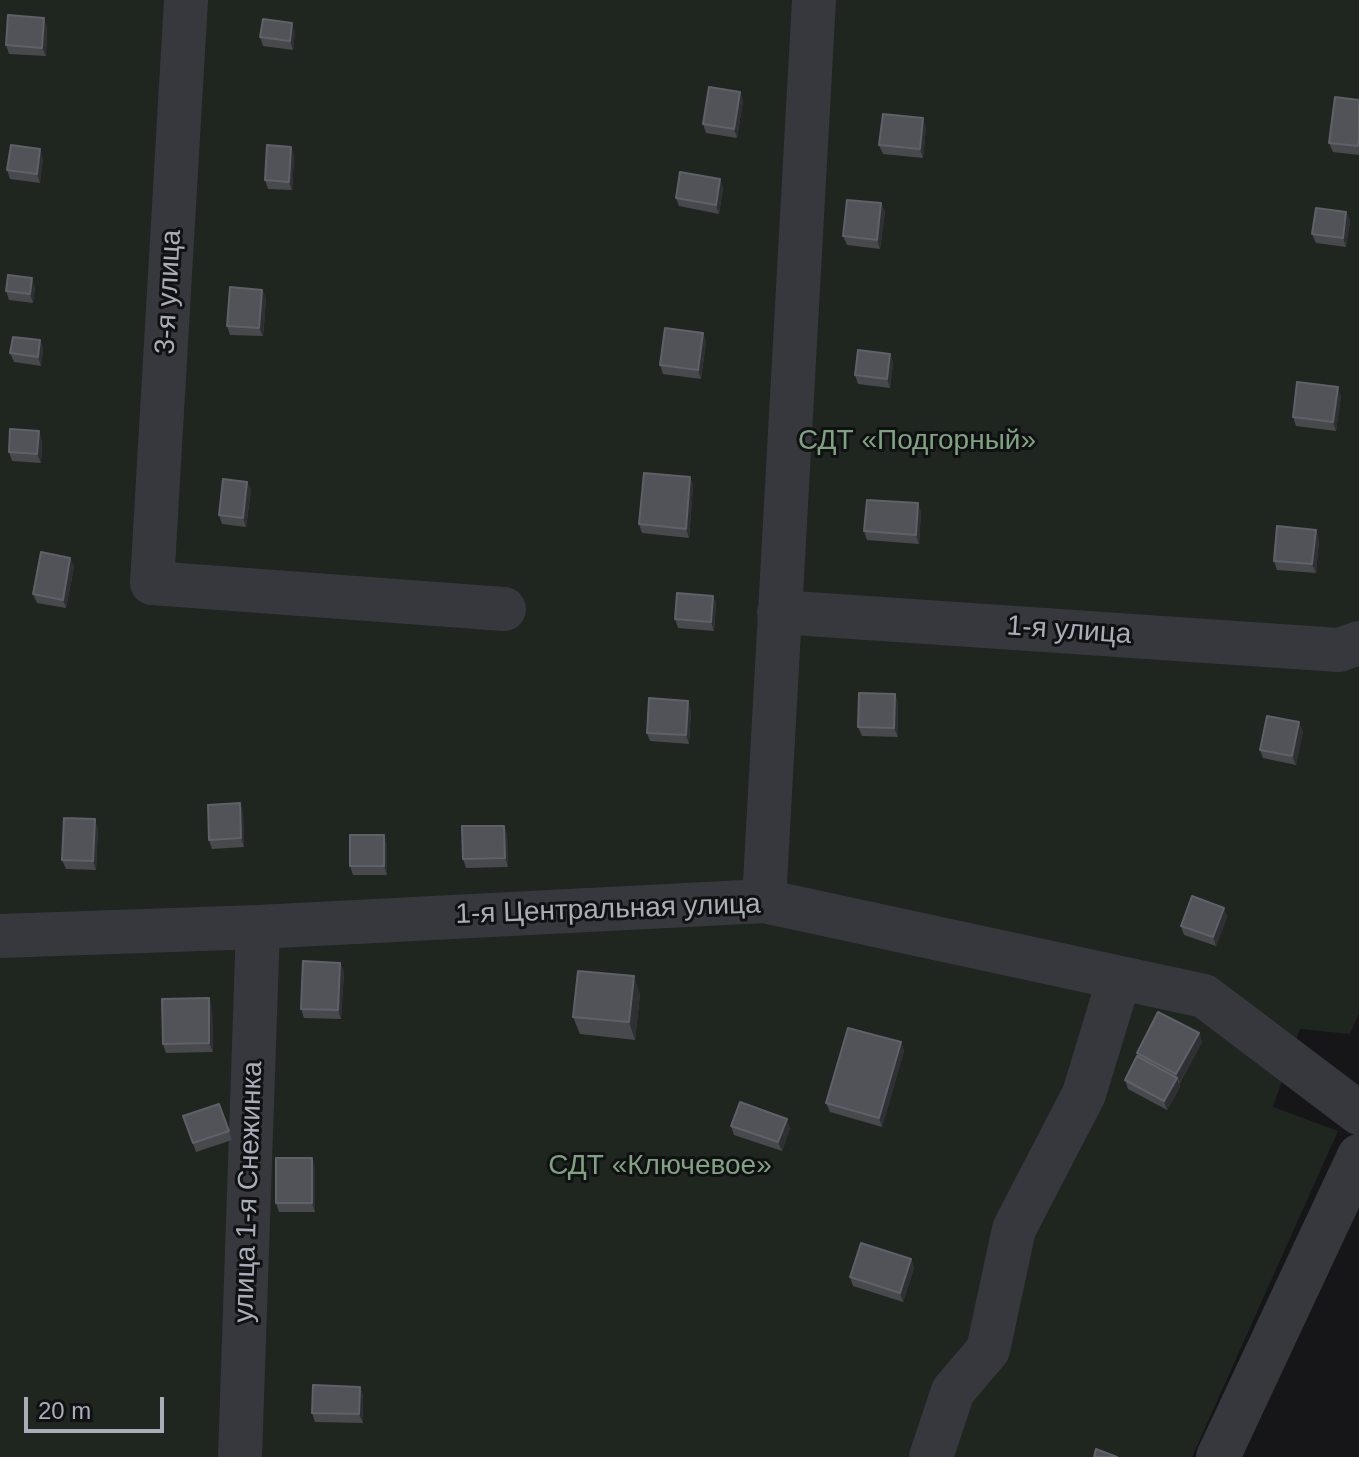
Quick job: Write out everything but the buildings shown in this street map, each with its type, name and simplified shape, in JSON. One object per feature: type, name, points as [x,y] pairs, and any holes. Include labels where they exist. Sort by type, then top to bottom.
[{"type":"street","name":"3-я улица","points":[[186,0],[152,583],[504,609]]},
{"type":"street","points":[[764,901],[814,0]]},
{"type":"street","name":"1-я улица","points":[[779,612],[1339,650],[1359,643]]},
{"type":"street","name":"1-я Центральная улица","points":[[0,936],[258,927],[764,901],[1204,996],[1359,1113]]},
{"type":"street","name":"улица 1-я Снежинка","points":[[240,1457],[258,927]]},
{"type":"street","points":[[931,1457],[953,1391],[988,1350],[1014,1229],[1084,1094],[1119,979]]},
{"type":"street","points":[[1218,1457],[1359,1156]]},
{"type":"green space","name":"СДТ «Подгорный»","points":[[0,0],[1359,0],[1359,1013],[1350,1034],[1300,1029],[1273,1107],[1338,1131],[1192,1457],[0,1457]]},
{"type":"park label","name":"СДТ «Ключевое»","points":[[660,1166]]}]
